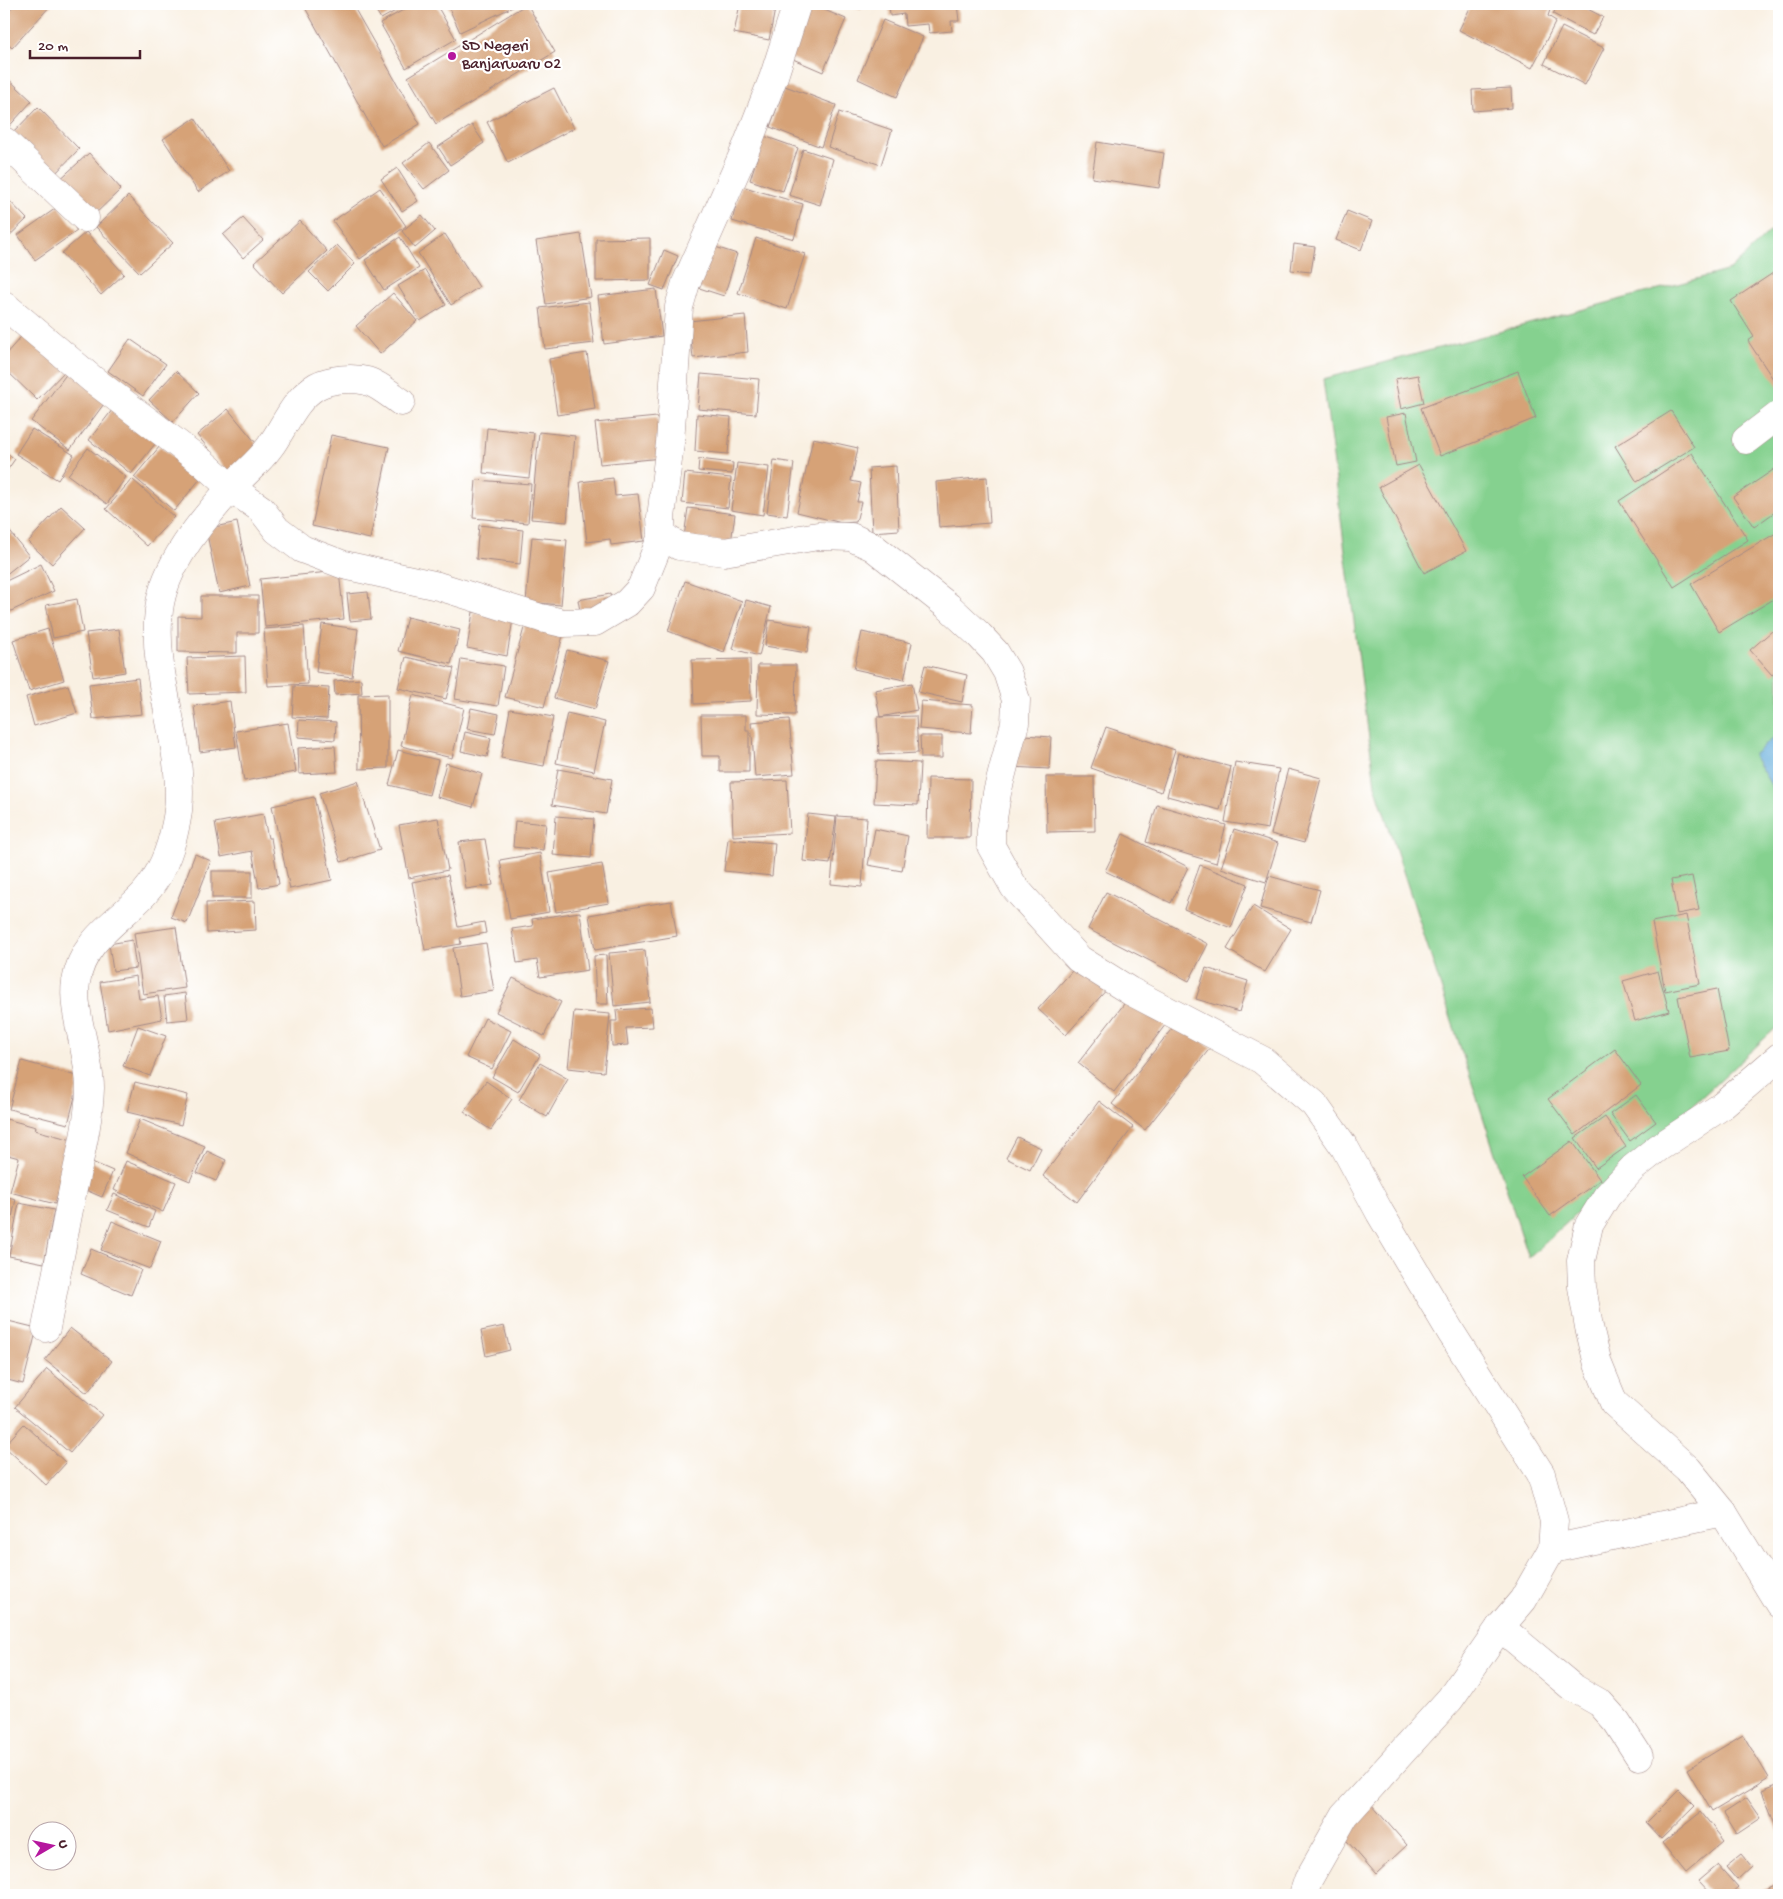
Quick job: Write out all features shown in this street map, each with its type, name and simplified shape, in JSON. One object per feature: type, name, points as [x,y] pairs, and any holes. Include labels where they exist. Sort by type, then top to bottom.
[{"type":"street","points":[[4,305],[92,379],[203,463],[230,488],[261,509],[277,530],[302,549],[364,570],[438,586],[563,623],[595,622],[627,603],[641,588],[662,536],[679,307],[686,283],[746,148],[774,76],[797,4]]},
{"type":"street","points":[[4,141],[85,218]]},
{"type":"street","points":[[46,1328],[80,1157],[90,1090],[89,1068],[76,998],[76,981],[84,956],[94,941],[145,893],[157,878],[170,850],[177,820],[179,792],[157,652],[159,605],[166,583],[190,539],[230,488],[269,449],[296,404],[318,385],[343,379],[368,381],[401,402]]},
{"type":"street","points":[[1746,440],[1779,415]]},
{"type":"street","points":[[662,536],[680,546],[724,552],[818,536],[851,537],[873,547],[949,607],[995,652],[1007,672],[1016,700],[1015,723],[997,793],[991,831],[991,846],[999,864],[1014,887],[1079,959],[1130,991],[1262,1060],[1314,1104],[1330,1124],[1452,1334],[1540,1474],[1554,1521],[1552,1549],[1523,1600],[1500,1627],[1450,1699],[1345,1815],[1308,1880],[1304,1895]]},
{"type":"street","points":[[1779,1057],[1722,1106],[1674,1137],[1633,1168],[1608,1196],[1589,1226],[1581,1260],[1582,1287],[1589,1327],[1598,1364],[1614,1403],[1688,1469],[1723,1512],[1779,1604]]},
{"type":"street","points":[[1552,1549],[1723,1512]]},
{"type":"street","points":[[1500,1627],[1572,1687],[1600,1703],[1617,1722],[1639,1756]]},
{"type":"green space","points":[[1779,223],[1779,1025],[1529,1258],[1375,785],[1323,379],[1730,270]]},
{"type":"water","points":[[1779,733],[1779,786],[1774,790],[1753,755]]},
{"type":"building","points":[[15,4],[52,4],[12,48],[4,41],[4,16]]},
{"type":"building","points":[[303,4],[352,4],[420,124],[382,146]]},
{"type":"building","points":[[372,4],[408,4],[381,19]]},
{"type":"building","points":[[414,4],[436,4],[456,39],[406,68],[380,23]]},
{"type":"building","points":[[447,4],[519,4],[460,32]]},
{"type":"building","points":[[527,4],[555,52],[436,124],[408,77]]},
{"type":"building","points":[[740,4],[776,4],[769,40],[734,33]]},
{"type":"building","points":[[810,4],[846,19],[823,72],[786,56]]},
{"type":"building","points":[[847,4],[864,4],[861,9]]},
{"type":"building","points":[[889,4],[957,4],[959,21],[951,21],[952,31],[929,33],[928,24],[905,26],[904,14],[890,16]]},
{"type":"building","points":[[1472,4],[1538,4],[1550,10],[1548,16],[1556,21],[1532,68],[1459,30]]},
{"type":"building","points":[[1551,4],[1578,4],[1603,17],[1593,35],[1553,14],[1557,7]]},
{"type":"building","points":[[883,20],[923,37],[897,97],[858,79]]},
{"type":"building","points":[[1562,27],[1604,48],[1585,85],[1544,64]]},
{"type":"building","points":[[4,75],[32,101],[4,132]]},
{"type":"building","points":[[785,86],[836,105],[821,147],[770,127]]},
{"type":"building","points":[[554,88],[574,128],[508,163],[487,122]]},
{"type":"building","points":[[1511,88],[1512,108],[1473,111],[1472,90]]},
{"type":"building","points":[[38,107],[79,149],[51,178],[10,136]]},
{"type":"building","points":[[839,112],[892,130],[881,165],[828,147]]},
{"type":"building","points":[[195,118],[229,171],[198,192],[163,139]]},
{"type":"building","points":[[472,125],[484,143],[450,165],[438,147]]},
{"type":"building","points":[[764,136],[798,148],[783,191],[750,180]]},
{"type":"building","points":[[1097,142],[1164,153],[1159,188],[1092,178]]},
{"type":"building","points":[[429,143],[449,170],[424,189],[403,163]]},
{"type":"building","points":[[803,149],[833,159],[820,205],[789,195]]},
{"type":"building","points":[[89,153],[121,189],[91,218],[57,182]]},
{"type":"building","points":[[397,168],[418,201],[402,211],[381,179]]},
{"type":"building","points":[[741,186],[803,204],[794,239],[732,221]]},
{"type":"building","points":[[380,188],[406,226],[360,259],[333,221]]},
{"type":"building","points":[[4,195],[27,219],[4,241]]},
{"type":"building","points":[[128,196],[173,243],[140,273],[96,227]]},
{"type":"building","points":[[59,206],[77,231],[35,260],[18,235]]},
{"type":"building","points":[[1347,211],[1372,221],[1361,250],[1336,240]]},
{"type":"building","points":[[422,215],[435,231],[415,248],[402,231]]},
{"type":"building","points":[[243,218],[263,240],[243,258],[223,235]]},
{"type":"building","points":[[300,221],[327,251],[282,293],[254,263]]},
{"type":"building","points":[[86,232],[124,274],[101,295],[62,253]]},
{"type":"building","points":[[445,234],[479,287],[451,305],[418,253]]},
{"type":"building","points":[[581,234],[591,297],[546,304],[536,241]]},
{"type":"building","points":[[400,237],[419,268],[384,290],[365,260]]},
{"type":"building","points":[[650,238],[650,280],[596,281],[596,239]]},
{"type":"building","points":[[756,238],[805,254],[787,309],[738,293]]},
{"type":"building","points":[[706,244],[737,254],[724,296],[693,286]]},
{"type":"building","points":[[1294,244],[1315,247],[1311,272],[1291,270]]},
{"type":"building","points":[[337,245],[355,264],[328,291],[309,272]]},
{"type":"building","points":[[664,250],[678,256],[664,290],[650,285]]},
{"type":"building","points":[[1779,269],[1779,388],[1748,341],[1754,337],[1731,301]]},
{"type":"building","points":[[425,270],[446,305],[420,321],[398,286]]},
{"type":"building","points":[[656,289],[662,336],[604,344],[598,296]]},
{"type":"building","points":[[393,293],[417,321],[380,354],[356,326]]},
{"type":"building","points":[[589,302],[594,343],[545,349],[540,308]]},
{"type":"building","points":[[745,315],[748,352],[693,358],[689,321]]},
{"type":"building","points":[[28,329],[68,368],[37,400],[4,368],[4,356]]},
{"type":"building","points":[[130,339],[166,364],[143,396],[108,371]]},
{"type":"building","points":[[587,353],[595,409],[557,415],[549,359]]},
{"type":"building","points":[[71,368],[109,397],[70,450],[31,421]]},
{"type":"building","points":[[176,371],[199,393],[173,422],[149,400]]},
{"type":"building","points":[[1518,371],[1536,418],[1440,456],[1421,408]]},
{"type":"building","points":[[701,374],[759,379],[756,414],[698,409]]},
{"type":"building","points":[[1418,375],[1424,403],[1401,409],[1395,379]]},
{"type":"building","points":[[116,405],[159,439],[131,474],[89,440]]},
{"type":"building","points":[[228,409],[260,448],[229,473],[197,435]]},
{"type":"building","points":[[1671,411],[1694,447],[1637,482],[1615,446]]},
{"type":"building","points":[[1406,413],[1416,462],[1396,466],[1386,417]]},
{"type":"building","points":[[697,414],[731,417],[728,454],[695,451]]},
{"type":"building","points":[[657,417],[662,458],[600,464],[595,423]]},
{"type":"building","points":[[487,428],[534,433],[529,478],[483,473]]},
{"type":"building","points":[[32,429],[74,455],[58,480],[16,454]]},
{"type":"building","points":[[539,432],[575,436],[567,522],[531,519]]},
{"type":"building","points":[[331,435],[389,447],[370,539],[312,526]]},
{"type":"building","points":[[813,438],[858,448],[851,481],[861,483],[857,502],[861,502],[856,522],[842,523],[797,512]]},
{"type":"building","points":[[160,446],[200,479],[174,511],[134,477]]},
{"type":"building","points":[[88,448],[126,477],[107,504],[68,475]]},
{"type":"building","points":[[4,451],[15,459],[4,475]]},
{"type":"building","points":[[1692,453],[1748,540],[1674,587],[1619,501]]},
{"type":"building","points":[[699,459],[733,463],[732,474],[698,471]]},
{"type":"building","points":[[774,460],[794,463],[787,516],[767,513]]},
{"type":"building","points":[[737,463],[769,467],[763,515],[731,510]]},
{"type":"building","points":[[1419,465],[1466,551],[1424,573],[1379,487]]},
{"type":"building","points":[[896,466],[899,530],[872,532],[869,468]]},
{"type":"building","points":[[1779,466],[1779,509],[1754,527],[1733,497]]},
{"type":"building","points":[[685,473],[731,478],[728,508],[682,503]]},
{"type":"building","points":[[987,477],[990,523],[939,527],[936,482]]},
{"type":"building","points":[[613,478],[615,496],[638,494],[644,541],[611,545],[610,539],[587,542],[580,482]]},
{"type":"building","points":[[132,479],[174,517],[147,546],[106,509]]},
{"type":"building","points":[[476,480],[531,484],[528,523],[473,518]]},
{"type":"building","points":[[61,506],[85,528],[52,564],[28,542]]},
{"type":"building","points":[[688,508],[735,514],[731,543],[684,537]]},
{"type":"building","points":[[237,522],[250,586],[219,593],[206,529]]},
{"type":"building","points":[[4,524],[29,556],[4,576]]},
{"type":"building","points":[[479,525],[523,530],[520,564],[476,559]]},
{"type":"building","points":[[1776,533],[1779,539],[1779,596],[1719,632],[1691,584]]},
{"type":"building","points":[[532,537],[567,540],[561,605],[526,602]]},
{"type":"building","points":[[41,564],[54,591],[9,612],[4,602],[4,582]]},
{"type":"building","points":[[339,571],[344,619],[265,627],[260,579]]},
{"type":"building","points":[[685,581],[742,601],[724,652],[668,631]]},
{"type":"building","points":[[368,592],[371,619],[350,621],[347,594]]},
{"type":"building","points":[[610,594],[613,609],[581,616],[578,600]]},
{"type":"building","points":[[201,596],[258,596],[258,633],[237,633],[237,653],[178,652],[178,616],[201,617]]},
{"type":"building","points":[[77,599],[83,632],[53,638],[46,605]]},
{"type":"building","points":[[746,600],[771,607],[759,656],[733,649]]},
{"type":"building","points":[[473,612],[513,619],[507,656],[467,648]]},
{"type":"building","points":[[407,617],[460,630],[451,664],[398,651]]},
{"type":"building","points":[[527,617],[565,628],[544,707],[505,697]]},
{"type":"building","points":[[769,620],[811,627],[807,653],[765,646]]},
{"type":"building","points":[[322,624],[358,629],[352,677],[316,672]]},
{"type":"building","points":[[304,626],[308,684],[268,686],[264,629]]},
{"type":"building","points":[[48,629],[64,680],[29,691],[13,640]]},
{"type":"building","points":[[119,629],[125,672],[93,677],[86,633]]},
{"type":"building","points":[[1772,631],[1779,640],[1779,670],[1772,675],[1750,650]]},
{"type":"building","points":[[862,632],[912,643],[904,680],[854,669]]},
{"type":"building","points":[[567,650],[609,661],[595,709],[554,698]]},
{"type":"building","points":[[245,656],[246,692],[189,694],[187,658]]},
{"type":"building","points":[[406,657],[454,668],[446,699],[398,688]]},
{"type":"building","points":[[461,659],[504,666],[498,706],[455,699]]},
{"type":"building","points":[[750,659],[751,701],[694,704],[692,660]]},
{"type":"building","points":[[758,665],[796,665],[795,715],[757,714]]},
{"type":"building","points":[[925,665],[967,675],[962,702],[918,692]]},
{"type":"building","points":[[138,678],[142,714],[93,719],[89,684]]},
{"type":"building","points":[[361,679],[362,693],[335,695],[334,681]]},
{"type":"building","points":[[912,683],[917,710],[880,717],[875,690]]},
{"type":"building","points":[[68,685],[77,713],[34,726],[26,697]]},
{"type":"building","points":[[294,686],[329,688],[327,719],[292,717]]},
{"type":"building","points":[[388,694],[388,768],[359,769],[358,695]]},
{"type":"building","points":[[413,695],[464,708],[452,758],[401,746]]},
{"type":"building","points":[[230,701],[236,747],[200,752],[194,706]]},
{"type":"building","points":[[921,701],[973,705],[971,733],[919,729]]},
{"type":"building","points":[[471,708],[499,714],[495,734],[467,729]]},
{"type":"building","points":[[510,709],[553,717],[544,766],[501,758]]},
{"type":"building","points":[[567,713],[605,722],[594,771],[556,763]]},
{"type":"building","points":[[701,715],[746,715],[746,730],[749,730],[749,772],[720,772],[720,756],[702,756]]},
{"type":"building","points":[[916,716],[918,753],[879,755],[877,717]]},
{"type":"building","points":[[789,719],[794,774],[755,777],[751,722]]},
{"type":"building","points":[[299,720],[336,722],[335,740],[298,737]]},
{"type":"building","points":[[288,723],[296,772],[244,781],[236,731]]},
{"type":"building","points":[[1106,727],[1175,750],[1161,792],[1091,768]]},
{"type":"building","points":[[465,732],[491,738],[487,757],[461,751]]},
{"type":"building","points":[[1012,734],[1051,737],[1049,769],[1010,767]]},
{"type":"building","points":[[920,736],[942,736],[942,758],[921,758]]},
{"type":"building","points":[[335,746],[337,772],[299,774],[298,748]]},
{"type":"building","points":[[398,750],[438,760],[429,795],[389,785]]},
{"type":"building","points":[[1178,753],[1231,767],[1220,810],[1167,796]]},
{"type":"building","points":[[876,761],[920,763],[918,805],[874,803]]},
{"type":"building","points":[[1235,762],[1279,769],[1268,829],[1225,822]]},
{"type":"building","points":[[446,763],[482,774],[473,807],[437,797]]},
{"type":"building","points":[[558,769],[612,779],[606,814],[552,805]]},
{"type":"building","points":[[1288,769],[1321,778],[1304,843],[1271,834]]},
{"type":"building","points":[[1046,777],[1094,777],[1095,831],[1047,832]]},
{"type":"building","points":[[928,778],[971,779],[970,838],[927,838]]},
{"type":"building","points":[[787,780],[790,833],[733,836],[731,782]]},
{"type":"building","points":[[358,781],[380,850],[341,862],[319,793]]},
{"type":"building","points":[[314,797],[332,880],[290,889],[272,806]]},
{"type":"building","points":[[1157,805],[1226,825],[1216,863],[1146,842]]},
{"type":"building","points":[[263,814],[268,838],[271,838],[279,884],[259,888],[252,851],[221,857],[215,823]]},
{"type":"building","points":[[808,814],[836,817],[830,864],[803,861]]},
{"type":"building","points":[[556,816],[594,819],[591,858],[553,855]]},
{"type":"building","points":[[837,816],[867,818],[862,887],[831,884]]},
{"type":"building","points":[[438,818],[448,870],[409,878],[399,825]]},
{"type":"building","points":[[515,821],[546,824],[543,850],[513,847]]},
{"type":"building","points":[[875,829],[908,836],[902,871],[868,865]]},
{"type":"building","points":[[1234,829],[1278,843],[1266,882],[1221,868]]},
{"type":"building","points":[[1123,834],[1188,867],[1171,903],[1105,871]]},
{"type":"building","points":[[485,839],[493,885],[466,889],[459,842]]},
{"type":"building","points":[[728,839],[775,843],[772,876],[724,871]]},
{"type":"building","points":[[540,853],[549,912],[510,919],[500,860]]},
{"type":"building","points":[[195,854],[211,861],[187,923],[171,917]]},
{"type":"building","points":[[602,864],[609,903],[556,912],[549,873]]},
{"type":"building","points":[[1200,865],[1248,884],[1231,928],[1184,909]]},
{"type":"building","points":[[212,871],[252,871],[252,898],[212,898]]},
{"type":"building","points":[[448,875],[458,927],[484,922],[486,933],[460,938],[461,944],[425,950],[412,882]]},
{"type":"building","points":[[1269,876],[1320,890],[1311,922],[1260,908]]},
{"type":"building","points":[[1692,876],[1699,910],[1677,914],[1671,880]]},
{"type":"building","points":[[1106,892],[1208,944],[1189,981],[1088,929]]},
{"type":"building","points":[[255,901],[256,930],[207,933],[206,903]]},
{"type":"building","points":[[671,901],[677,936],[595,950],[589,915]]},
{"type":"building","points":[[1253,906],[1291,929],[1265,972],[1227,949]]},
{"type":"building","points":[[580,912],[588,970],[540,977],[537,960],[517,963],[512,929],[533,926],[532,919]]},
{"type":"building","points":[[1686,915],[1700,984],[1665,991],[1652,922]]},
{"type":"building","points":[[176,927],[185,988],[143,994],[134,933]]},
{"type":"building","points":[[132,940],[136,968],[113,971],[109,944]]},
{"type":"building","points":[[486,943],[494,991],[460,996],[453,948]]},
{"type":"building","points":[[645,950],[650,1002],[614,1006],[609,953]]},
{"type":"building","points":[[606,955],[608,1004],[596,1004],[594,956]]},
{"type":"building","points":[[1081,961],[1109,987],[1066,1035],[1038,1009]]},
{"type":"building","points":[[1206,968],[1248,981],[1239,1012],[1196,999]]},
{"type":"building","points":[[1658,971],[1669,1011],[1635,1021],[1623,981]]},
{"type":"building","points":[[136,976],[139,999],[158,996],[162,1019],[108,1030],[100,982]]},
{"type":"building","points":[[513,978],[561,1002],[544,1036],[496,1012]]},
{"type":"building","points":[[1717,989],[1729,1051],[1690,1058],[1678,997]]},
{"type":"building","points":[[185,993],[188,1019],[167,1021],[164,996]]},
{"type":"building","points":[[1131,995],[1166,1024],[1114,1092],[1078,1063]]},
{"type":"building","points":[[651,1008],[653,1027],[626,1028],[628,1045],[612,1046],[611,1021],[617,1021],[616,1010]]},
{"type":"building","points":[[574,1011],[610,1014],[604,1072],[568,1068]]},
{"type":"building","points":[[485,1018],[511,1031],[492,1069],[466,1057]]},
{"type":"building","points":[[1178,1021],[1211,1047],[1145,1130],[1112,1104]]},
{"type":"building","points":[[138,1026],[166,1036],[150,1076],[123,1066]]},
{"type":"building","points":[[514,1039],[540,1055],[518,1092],[492,1077]]},
{"type":"building","points":[[1615,1049],[1641,1085],[1575,1135],[1548,1099]]},
{"type":"building","points":[[22,1061],[80,1077],[68,1124],[9,1109]]},
{"type":"building","points":[[540,1063],[568,1079],[547,1117],[519,1100]]},
{"type":"building","points":[[486,1081],[512,1099],[491,1130],[464,1112]]},
{"type":"building","points":[[135,1082],[188,1095],[181,1125],[127,1112]]},
{"type":"building","points":[[1636,1095],[1656,1122],[1630,1141],[1610,1114]]},
{"type":"building","points":[[1099,1101],[1133,1127],[1077,1202],[1043,1176]]},
{"type":"building","points":[[1605,1117],[1626,1147],[1596,1168],[1575,1138]]},
{"type":"building","points":[[6,1119],[36,1127],[35,1130],[72,1140],[55,1204],[10,1192],[19,1158],[4,1154]]},
{"type":"building","points":[[140,1119],[205,1146],[190,1181],[126,1153]]},
{"type":"building","points":[[1017,1137],[1041,1148],[1030,1170],[1006,1158]]},
{"type":"building","points":[[1572,1141],[1600,1180],[1550,1216],[1522,1177]]},
{"type":"building","points":[[207,1151],[226,1160],[216,1181],[197,1173]]},
{"type":"building","points":[[126,1161],[176,1182],[163,1212],[114,1190]]},
{"type":"building","points":[[92,1162],[113,1171],[102,1197],[81,1188]]},
{"type":"building","points":[[114,1194],[155,1211],[149,1227],[107,1210]]},
{"type":"building","points":[[4,1196],[16,1199],[9,1231],[4,1230]]},
{"type":"building","points":[[19,1203],[54,1210],[44,1263],[9,1256]]},
{"type":"building","points":[[112,1221],[161,1241],[150,1269],[101,1250]]},
{"type":"building","points":[[91,1249],[141,1270],[131,1295],[81,1274]]},
{"type":"building","points":[[4,1320],[37,1328],[23,1384],[4,1379]]},
{"type":"building","points":[[504,1326],[510,1350],[486,1356],[481,1331]]},
{"type":"building","points":[[70,1328],[112,1361],[87,1393],[45,1360]]},
{"type":"building","points":[[47,1369],[102,1415],[70,1453],[15,1407]]},
{"type":"building","points":[[24,1424],[66,1463],[46,1485],[4,1446]]},
{"type":"building","points":[[1743,1735],[1769,1778],[1712,1812],[1687,1769]]},
{"type":"building","points":[[1779,1784],[1779,1834],[1762,1791]]},
{"type":"building","points":[[1679,1790],[1695,1806],[1661,1839],[1646,1823]]},
{"type":"building","points":[[1747,1798],[1761,1818],[1737,1834],[1724,1813]]},
{"type":"building","points":[[1371,1804],[1407,1845],[1376,1874],[1340,1833]]},
{"type":"building","points":[[1701,1812],[1724,1841],[1686,1873],[1662,1843]]},
{"type":"building","points":[[1742,1854],[1752,1866],[1737,1880],[1726,1867]]},
{"type":"building","points":[[1718,1865],[1738,1888],[1730,1895],[1712,1895],[1699,1881]]},
{"type":"building","points":[[1779,1882],[1779,1895],[1751,1895]]},
{"type":"place","name":"SD Negeri Banjarwaru 02","points":[[452,56]]}]
